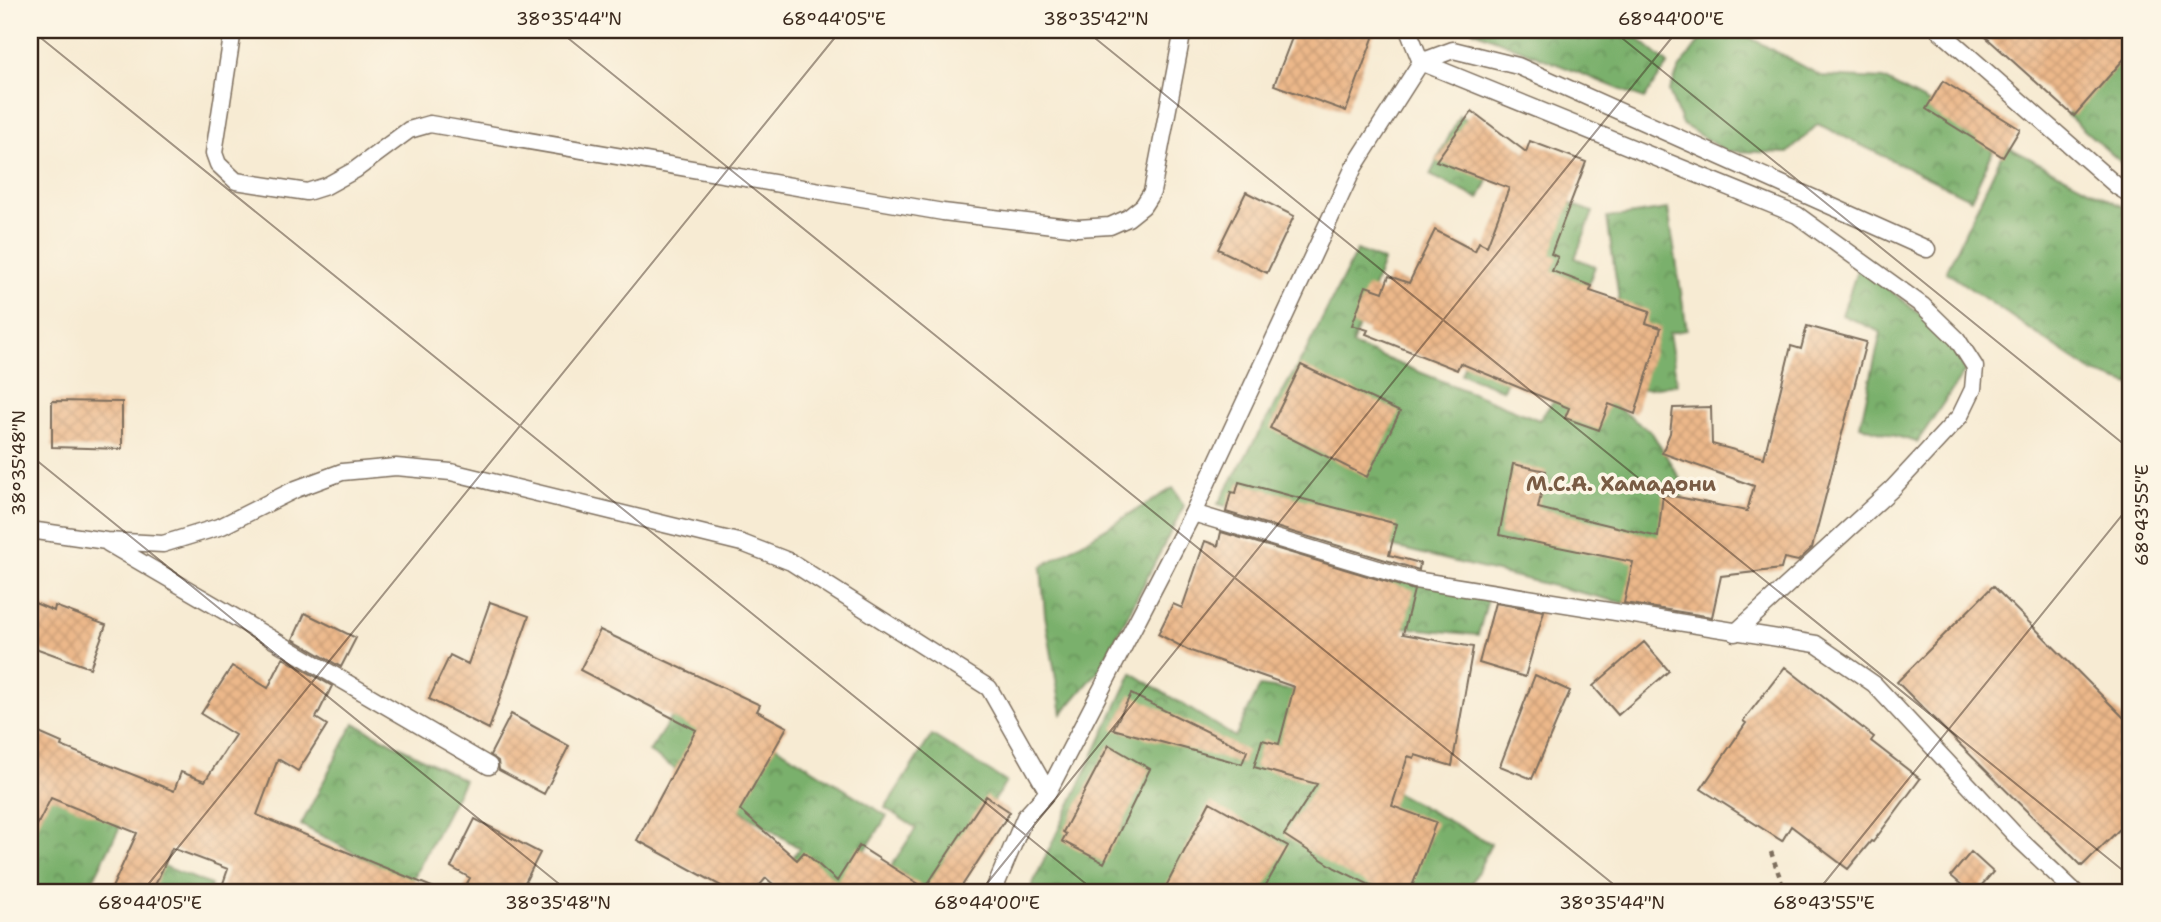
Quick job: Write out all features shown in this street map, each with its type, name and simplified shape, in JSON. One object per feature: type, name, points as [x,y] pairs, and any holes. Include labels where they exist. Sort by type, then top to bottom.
[{"type":"lane","points":[[233,30],[214,153],[218,164],[236,181],[307,192],[355,170],[409,130],[430,124],[943,212],[1077,228],[1110,226],[1128,218],[1143,206],[1152,192],[1182,30]]},
{"type":"lane","points":[[1408,30],[1421,62],[1797,215],[1923,306],[1957,339],[1975,367],[1973,389],[1959,416],[1893,488],[1735,633]]},
{"type":"lane","points":[[1939,30],[2118,187],[2131,195]]},
{"type":"lane","points":[[993,892],[1026,817],[1048,792],[1193,513],[1354,167],[1421,62],[1453,50],[1518,66],[1927,249]]},
{"type":"lane","points":[[30,530],[106,541],[163,544],[222,526],[296,489],[342,472],[396,467],[451,472],[742,543],[791,562],[989,688],[1048,792]]},
{"type":"lane","points":[[1193,513],[1415,580],[1816,645],[1874,684],[2019,839],[2075,892]]},
{"type":"lane","points":[[106,541],[489,766]]},
{"type":"path","points":[[1771,852],[1785,892]]},
{"type":"green space","points":[[1472,30],[1628,30],[1668,64],[1644,99]]},
{"type":"green space","points":[[1708,30],[1736,30],[1821,76],[1883,79],[1998,140],[1971,199],[1818,124],[1788,153],[1725,151],[1682,124],[1669,92],[1679,69]]},
{"type":"green space","points":[[2131,41],[2131,171],[2067,115]]},
{"type":"green space","points":[[1459,116],[1508,140],[1479,199],[1430,175]]},
{"type":"green space","points":[[2006,146],[2131,211],[2131,385],[2094,373],[1946,272]]},
{"type":"green space","points":[[1531,189],[1593,212],[1575,258],[1595,266],[1558,366],[1518,351],[1503,390],[1461,374]]},
{"type":"green space","points":[[1668,209],[1687,330],[1669,333],[1677,384],[1610,394],[1622,319],[1607,218]]},
{"type":"green space","points":[[1357,250],[1383,261],[1352,345],[1539,420],[1573,376],[1652,433],[1685,487],[1652,610],[1218,504],[1305,353]]},
{"type":"green space","points":[[1859,265],[1948,337],[1965,371],[1917,442],[1860,426],[1881,332],[1842,315]]},
{"type":"green space","points":[[1173,488],[1184,506],[1100,669],[1062,714],[1045,615],[1041,567]]},
{"type":"green space","points":[[1335,562],[1489,596],[1478,635],[1392,626],[1371,779],[1491,844],[1468,892],[1029,892],[1132,673],[1235,737],[1260,686],[1304,692]]},
{"type":"green space","points":[[689,691],[887,816],[839,892],[771,892],[799,848],[649,752]]},
{"type":"green space","points":[[354,723],[464,780],[411,883],[301,825]]},
{"type":"green space","points":[[932,735],[1006,782],[936,892],[875,892],[916,828],[885,808]]},
{"type":"green space","points":[[30,761],[128,811],[87,892],[30,892]]},
{"type":"green space","points":[[136,855],[211,885],[209,892],[117,892]]},
{"type":"building","points":[[1295,30],[1376,30],[1346,111],[1274,85]]},
{"type":"building","points":[[1978,30],[2131,30],[2131,51],[2074,116]]},
{"type":"building","points":[[1943,81],[2020,129],[2003,157],[1926,109]]},
{"type":"building","points":[[1472,111],[1526,152],[1530,141],[1586,162],[1551,254],[1558,257],[1552,271],[1592,286],[1590,291],[1650,311],[1646,323],[1661,328],[1635,414],[1609,404],[1599,430],[1565,418],[1569,408],[1460,363],[1457,370],[1366,334],[1368,330],[1352,325],[1366,286],[1383,292],[1389,276],[1409,283],[1435,230],[1475,251],[1479,242],[1487,246],[1509,188],[1436,161]]},
{"type":"building","points":[[1246,192],[1294,216],[1267,273],[1218,249]]},
{"type":"building","points":[[1807,326],[1866,342],[1812,548],[1798,561],[1784,558],[1781,569],[1721,576],[1712,617],[1624,603],[1633,562],[1499,535],[1513,464],[1546,471],[1538,508],[1658,537],[1663,494],[1747,511],[1754,486],[1662,453],[1670,433],[1673,408],[1711,407],[1712,444],[1764,458],[1791,346],[1801,349]]},
{"type":"building","points":[[1301,365],[1400,412],[1367,477],[1270,428]]},
{"type":"building","points":[[52,401],[122,402],[122,449],[52,447]]},
{"type":"building","points":[[1239,482],[1397,524],[1389,555],[1420,563],[1419,570],[1226,512],[1231,492],[1236,493]]},
{"type":"building","points":[[1221,532],[1414,590],[1403,634],[1473,647],[1452,766],[1415,755],[1414,758],[1408,756],[1392,806],[1436,822],[1410,892],[1384,892],[1335,868],[1284,835],[1317,784],[1254,767],[1262,740],[1279,744],[1294,687],[1188,650],[1158,634],[1173,604],[1182,608],[1205,541],[1218,546]]},
{"type":"building","points":[[1993,586],[2131,725],[2131,818],[2082,866],[1897,682]]},
{"type":"building","points":[[30,601],[54,611],[55,606],[106,625],[90,668],[30,646]]},
{"type":"building","points":[[490,602],[529,616],[489,729],[429,699],[450,655],[468,664]]},
{"type":"building","points":[[1495,603],[1544,611],[1525,677],[1479,663]]},
{"type":"building","points":[[305,613],[356,638],[341,667],[293,639]]},
{"type":"building","points":[[600,630],[760,705],[757,711],[787,727],[740,810],[797,860],[804,852],[837,881],[859,846],[925,888],[986,796],[1010,812],[958,892],[768,892],[774,885],[766,878],[754,892],[732,892],[637,840],[696,730],[580,670]]},
{"type":"building","points":[[1644,642],[1669,671],[1618,715],[1593,686]]},
{"type":"building","points":[[283,658],[332,686],[316,718],[327,725],[298,771],[278,759],[257,815],[444,892],[220,892],[228,869],[172,848],[152,892],[110,892],[137,833],[51,798],[30,839],[30,729],[62,743],[61,746],[174,791],[181,772],[205,781],[235,735],[201,714],[232,666],[268,688]]},
{"type":"building","points":[[1785,667],[1874,737],[1871,741],[1920,779],[1873,842],[1871,841],[1848,869],[1791,826],[1782,841],[1701,789],[1746,723],[1743,721]]},
{"type":"building","points":[[1535,675],[1570,691],[1532,779],[1500,766]]},
{"type":"building","points":[[1131,694],[1247,751],[1242,764],[1113,729]]},
{"type":"building","points":[[511,714],[569,746],[544,794],[499,770],[498,761],[490,755]]},
{"type":"building","points":[[1109,745],[1150,769],[1104,863],[1062,841],[1066,834],[1063,832]]},
{"type":"building","points":[[1210,802],[1288,846],[1262,892],[1163,892]]},
{"type":"building","points":[[475,819],[540,853],[520,892],[462,892],[470,878],[451,867]]},
{"type":"building","points":[[1971,852],[1993,872],[1976,892],[1970,892],[1951,876]]},
{"type":"district","name":"М.С.А. Хамадони","points":[[1621,484]]}]
